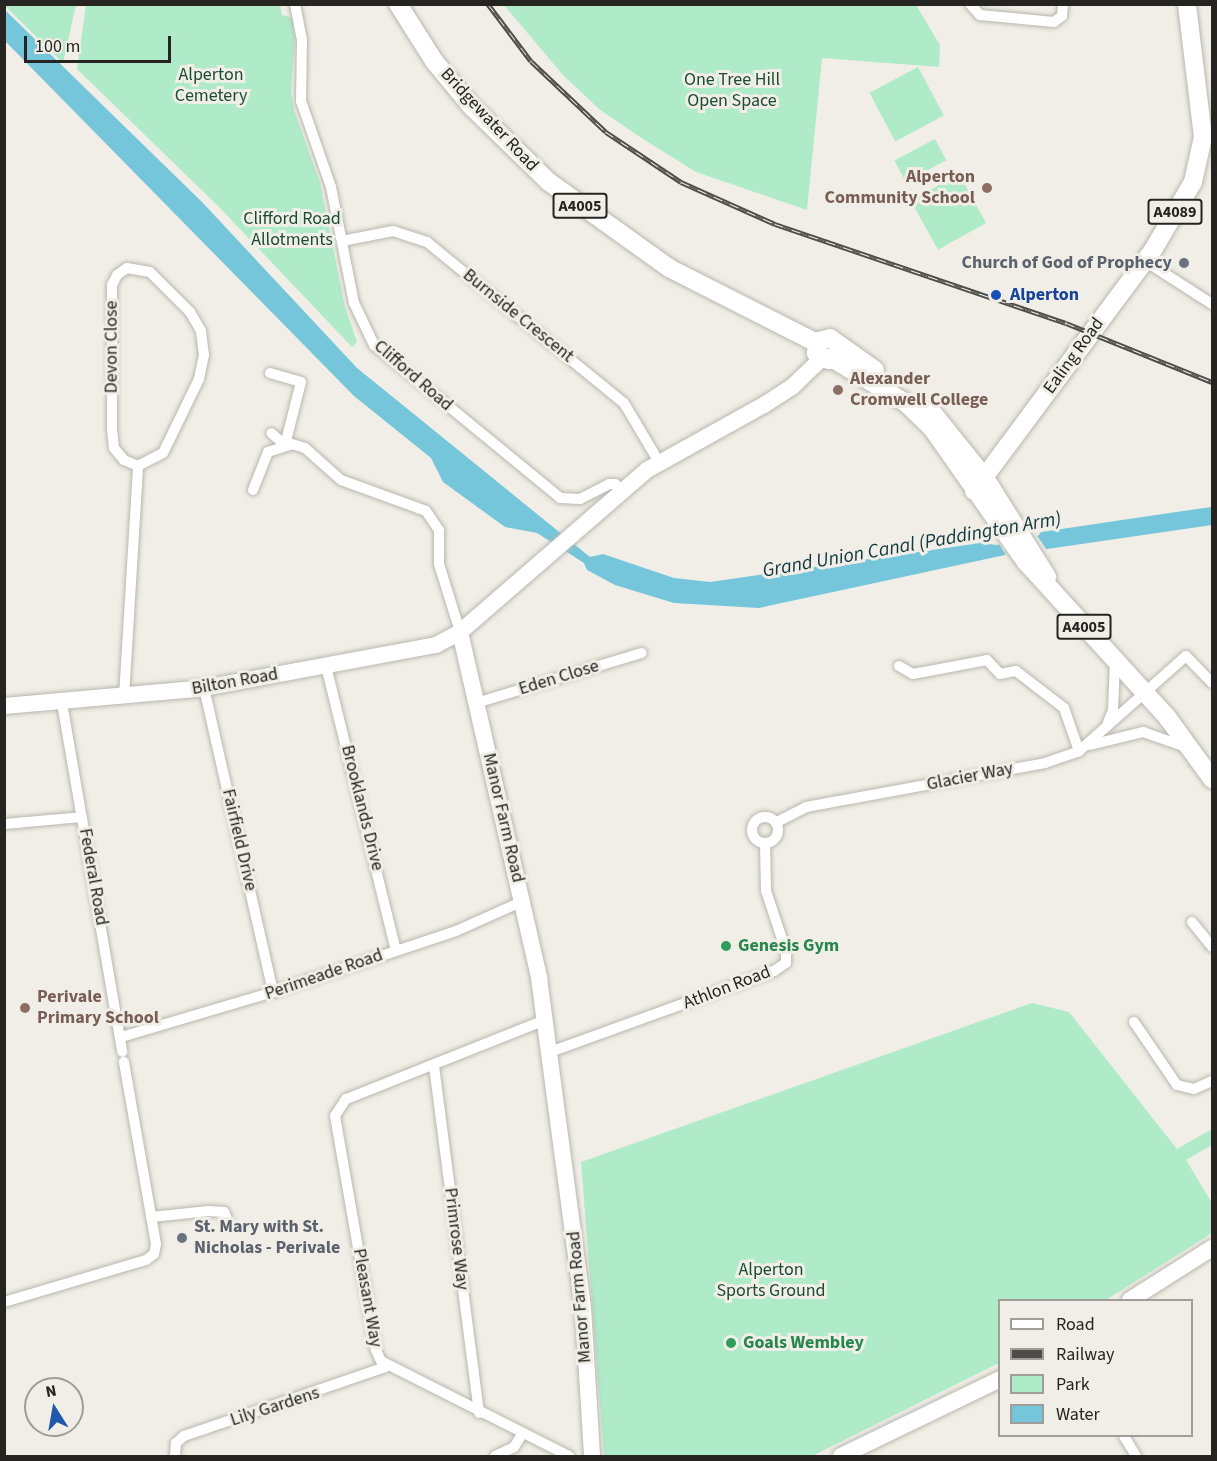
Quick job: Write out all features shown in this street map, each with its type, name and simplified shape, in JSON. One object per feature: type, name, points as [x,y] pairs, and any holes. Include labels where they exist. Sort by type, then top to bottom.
[{"type":"main road","name":"Bridgewater Road","points":[[398,4],[434,61],[471,106],[549,182],[669,268],[827,352],[932,412],[980,484]]},
{"type":"main road","name":"A4089","points":[[1187,4],[1207,110]]},
{"type":"main road","name":"Ealing Road","points":[[980,484],[1145,261],[1193,182],[1208,131],[1207,110]]},
{"type":"main road","name":"A4005","points":[[980,484],[996,518],[1015,536]]},
{"type":"main road","name":"A4005","points":[[980,484],[1054,592],[1143,691],[1194,753],[1212,779]]},
{"type":"street","name":"Clifford Road","points":[[295,4],[302,39],[301,101],[325,168],[354,303],[374,345],[560,498],[580,499],[609,484],[615,484],[622,490]]},
{"type":"street","points":[[970,4],[980,15],[1054,22],[1062,16],[1063,4]]},
{"type":"street","name":"Burnside Crescent","points":[[342,241],[393,231],[427,242],[624,403],[659,462]]},
{"type":"street","points":[[1145,261],[1212,304]]},
{"type":"street","name":"Devon Close","points":[[139,268],[150,272],[190,312],[201,331],[204,356],[199,379],[163,453],[138,466],[124,460],[114,448],[112,285],[117,274],[139,268]]},
{"type":"street","points":[[253,490],[268,452],[285,445],[306,448],[341,480],[426,511],[435,518],[442,545],[439,564],[460,632],[622,490],[659,462],[764,405],[792,387],[827,352]]},
{"type":"street","points":[[270,373],[301,382],[285,445]]},
{"type":"street","points":[[271,433],[285,445]]},
{"type":"street","points":[[124,697],[138,466]]},
{"type":"street","points":[[257,478],[268,483]]},
{"type":"street","name":"Bilton Road","points":[[4,706],[62,703],[204,688],[422,649],[460,632]]},
{"type":"street","name":"Manor Farm Road","points":[[460,632],[523,901],[545,1020],[583,1308],[592,1456]]},
{"type":"street","name":"Eden Close","points":[[476,703],[642,653]]},
{"type":"street","name":"Glacier Way","points":[[777,822],[806,807],[1045,763],[1081,749],[1143,691],[1186,656],[1212,683]]},
{"type":"street","points":[[899,666],[913,674],[987,660],[1000,674],[1016,671],[1064,708],[1081,749],[1143,732],[1162,735],[1194,753]]},
{"type":"street","points":[[1105,727],[1113,711],[1115,660]]},
{"type":"street","name":"Brooklands Drive","points":[[326,666],[396,950]]},
{"type":"street","name":"Fairfield Drive","points":[[204,688],[273,992]]},
{"type":"street","name":"Federal Road","points":[[4,1302],[146,1260],[154,1254],[151,1216],[62,703]]},
{"type":"street","points":[[4,824],[82,817]]},
{"type":"street","points":[[761,817],[777,822],[777,837],[765,844],[754,839],[753,823],[761,817]]},
{"type":"street","name":"Athlon Road","points":[[550,1052],[774,971],[786,963],[786,951],[766,891],[765,844]]},
{"type":"street","name":"Perimeade Road","points":[[121,1037],[273,992],[456,931],[523,901]]},
{"type":"street","points":[[1192,921],[1212,947]]},
{"type":"street","name":"Pleasant Way","points":[[545,1020],[346,1100],[334,1116],[376,1350],[387,1367],[569,1456]]},
{"type":"street","points":[[1134,1022],[1177,1085],[1194,1089],[1212,1081]]},
{"type":"street","name":"Primrose Way","points":[[434,1066],[479,1413]]},
{"type":"street","points":[[151,1216],[209,1211],[224,1212],[228,1221]]},
{"type":"street","points":[[1132,1299],[1212,1248]]},
{"type":"street","name":"Lily Gardens","points":[[175,1456],[176,1443],[184,1436],[387,1367]]},
{"type":"street","points":[[842,1456],[998,1379]]},
{"type":"street","points":[[495,1456],[514,1447],[522,1434]]},
{"type":"street","points":[[1125,1437],[1136,1456]]},
{"type":"green space","points":[[76,5],[63,63],[5,6]]},
{"type":"green space","name":"Alperton Cemetery","points":[[86,5],[280,5],[282,15],[292,18],[295,39],[291,91],[294,110],[320,183],[345,307],[357,342],[352,347],[220,208],[77,69]]},
{"type":"green space","name":"One Tree Hill Open Space","points":[[504,5],[916,5],[940,45],[939,67],[822,58],[807,210],[696,172],[640,137],[599,109],[562,74]]},
{"type":"green space","points":[[918,67],[944,116],[895,141],[869,93]]},
{"type":"green space","points":[[935,139],[946,160],[906,182],[894,161]]},
{"type":"green space","points":[[959,174],[986,223],[938,250],[911,201]]},
{"type":"green space","name":"Alperton Sports Ground","points":[[1032,1003],[1069,1012],[1177,1149],[1212,1129],[1212,1145],[1186,1160],[1212,1203],[1212,1233],[1108,1299],[998,1299],[998,1363],[812,1456],[604,1456],[581,1162]]},
{"type":"water","points":[[4,9],[202,202],[357,368],[590,557],[603,554],[674,578],[710,582],[980,543],[997,545],[1038,536],[1041,532],[1212,507],[1212,525],[1005,555],[759,608],[674,603],[615,585],[587,570],[584,563],[537,533],[505,527],[443,482],[431,458],[354,396],[5,41]]},
{"type":"pier","points":[[1036,534],[1048,552],[1008,558],[997,541]]},
{"type":"railway","points":[[488,4],[531,61],[606,132],[681,182],[775,224],[1066,323],[1212,382]]},
{"type":"place","name":"Alperton Community School","points":[[987,188]]},
{"type":"place","name":"Church of God of Prophecy","points":[[1184,263]]},
{"type":"place","name":"Alperton","points":[[996,295]]},
{"type":"place","name":"Alexander Cromwell College","points":[[838,390]]},
{"type":"place","name":"Genesis Gym","points":[[726,946]]},
{"type":"place","name":"Perivale Primary School","points":[[25,1008]]},
{"type":"place","name":"St. Mary with St. Nicholas - Perivale","points":[[182,1238]]},
{"type":"place","name":"Goals Wembley","points":[[731,1343]]},
{"type":"park label","name":"Clifford Road Allotments","points":[[292,230]]},
{"type":"water label","name":"Grand Union Canal (Paddington Arm)","points":[[912,545]]}]
